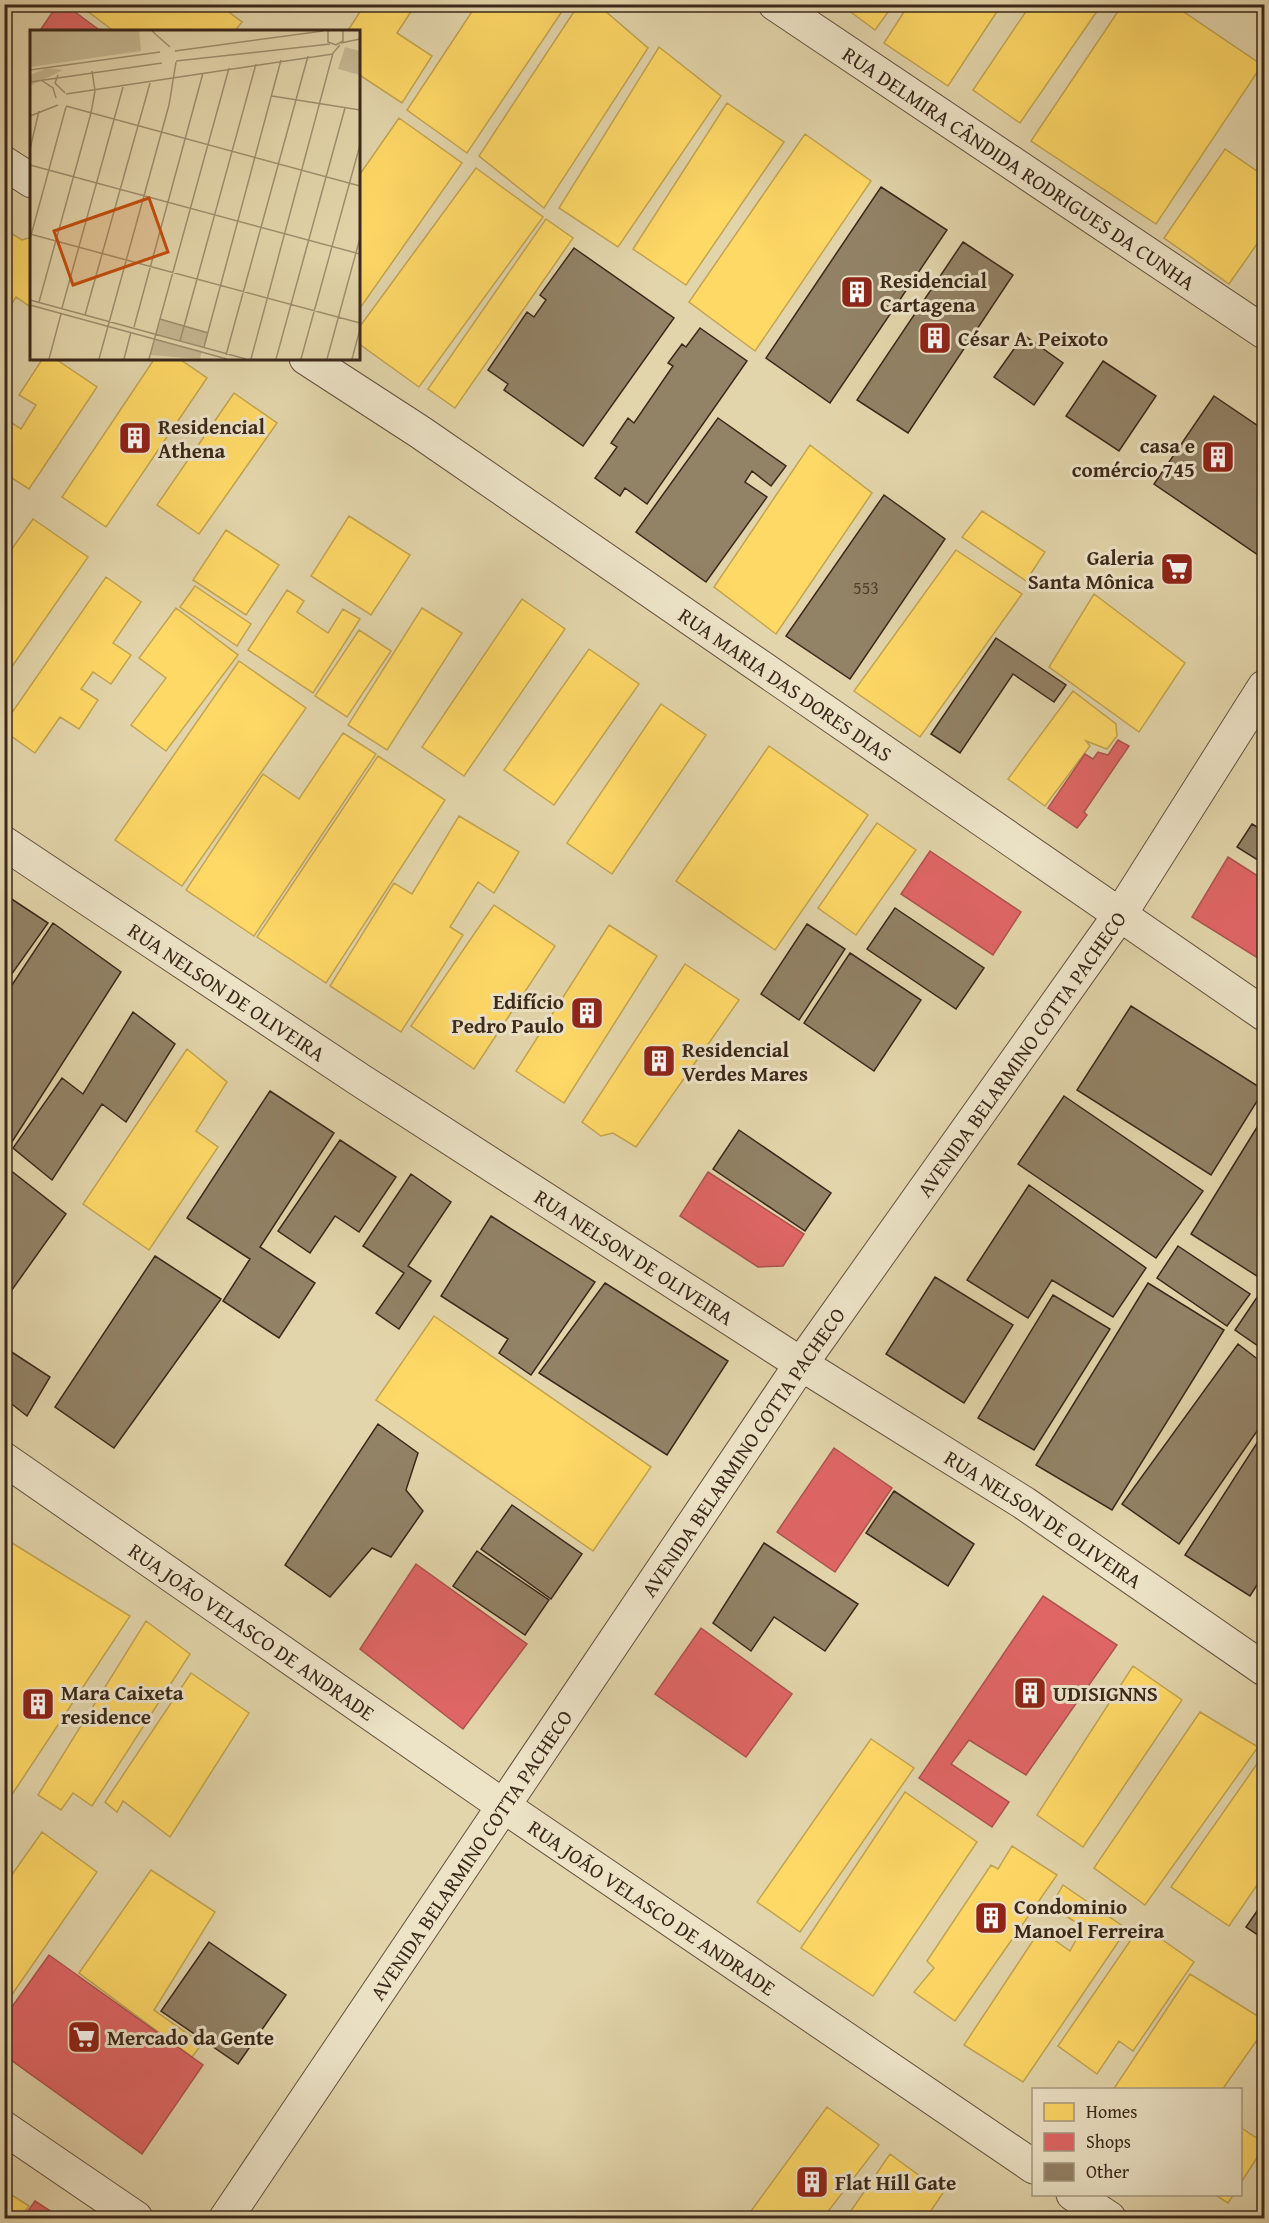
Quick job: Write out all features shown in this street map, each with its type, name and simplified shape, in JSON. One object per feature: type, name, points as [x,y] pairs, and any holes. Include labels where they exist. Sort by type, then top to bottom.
[{"type":"street","name":"RUA DELMIRA CÂNDIDA RODRIGUES DA CUNHA","points":[[774,4],[1264,332]]},
{"type":"street","points":[[4,163],[30,180]]},
{"type":"street","name":"RUA MARIA DAS DORES DIAS","points":[[309,360],[420,432],[1121,913],[1264,1014]]},
{"type":"street","name":"AVENIDA BELARMINO COTTA PACHECO","points":[[226,2218],[505,1807],[801,1364],[1121,913],[1264,687]]},
{"type":"street","name":"RUA NELSON DE OLIVEIRA","points":[[4,843],[360,1080],[801,1364],[1024,1503],[1264,1669]]},
{"type":"street","name":"RUA JOÃO VELASCO DE ANDRADE","points":[[4,1459],[505,1807],[1032,2167]]},
{"type":"street","points":[[4,2128],[136,2218]]},
{"type":"street","points":[[1076,2196],[1109,2218]]},
{"type":"building: Homes","points":[[78,4],[218,4],[242,22],[236,30],[112,30]]},
{"type":"building: Homes","points":[[365,4],[416,4],[397,33],[432,56],[402,103],[360,75],[360,30],[348,30]]},
{"type":"building: Homes","points":[[477,4],[567,4],[467,153],[407,110]]},
{"type":"building: Homes","points":[[579,4],[597,4],[648,48],[544,208],[479,156]]},
{"type":"building: Homes","points":[[840,4],[894,4],[875,30]]},
{"type":"building: Homes","points":[[909,4],[1002,4],[948,86],[884,43]]},
{"type":"building: Homes","points":[[1031,4],[1102,4],[1020,123],[973,90]]},
{"type":"building: Homes","points":[[1123,4],[1172,4],[1262,65],[1156,224],[1031,141]]},
{"type":"building: Homes","points":[[659,47],[721,96],[618,247],[559,208]]},
{"type":"building: Homes","points":[[727,103],[784,142],[686,285],[633,249]]},
{"type":"building: Homes","points":[[399,118],[462,163],[360,308],[360,174]]},
{"type":"building: Homes","points":[[805,134],[871,181],[755,351],[689,302]]},
{"type":"building: Homes","points":[[1225,149],[1264,176],[1264,234],[1229,284],[1164,238]]},
{"type":"building: Homes","points":[[476,168],[543,217],[419,387],[360,344],[360,326]]},
{"type":"building: Homes","points":[[546,219],[573,238],[455,408],[428,389]]},
{"type":"building: Homes","points":[[4,229],[22,240],[30,238],[30,307],[16,297],[7,311],[4,309]]},
{"type":"building: Homes","points":[[42,360],[57,360],[97,387],[29,489],[4,473],[4,418],[21,429],[36,405],[19,395]]},
{"type":"building: Homes","name":"Residencial Athena","points":[[154,360],[181,360],[207,378],[106,527],[62,497]]},
{"type":"building: Homes","points":[[234,393],[277,423],[199,534],[157,505]]},
{"type":"building: Homes","points":[[810,445],[872,493],[776,634],[714,587]]},
{"type":"building: Homes","points":[[982,511],[1045,552],[1026,581],[962,537]]},
{"type":"building: Homes","points":[[349,516],[410,555],[371,615],[311,576]]},
{"type":"building: Homes","points":[[33,519],[88,557],[4,678],[4,560]]},
{"type":"building: Homes","points":[[226,530],[279,565],[246,615],[193,580]]},
{"type":"building: Homes","points":[[956,550],[1022,594],[920,737],[854,691]]},
{"type":"building: Homes","points":[[106,577],[141,602],[113,643],[131,655],[111,684],[93,672],[81,689],[98,700],[79,729],[60,717],[35,753],[4,731],[4,724]]},
{"type":"building: Homes","points":[[195,586],[251,624],[237,646],[180,607]]},
{"type":"building: Homes","points":[[287,590],[304,601],[297,612],[328,633],[343,609],[360,619],[313,693],[248,650]]},
{"type":"building: Homes","points":[[1094,594],[1185,663],[1139,732],[1049,667]]},
{"type":"building: Homes","points":[[522,599],[565,629],[464,776],[422,747]]},
{"type":"building: Homes","points":[[176,608],[238,655],[166,751],[131,725],[166,678],[139,658]]},
{"type":"building: Homes","points":[[422,608],[462,633],[387,750],[348,725]]},
{"type":"building: Homes","points":[[359,630],[391,651],[347,717],[315,696]]},
{"type":"building: Homes","points":[[589,649],[639,684],[554,805],[504,770]]},
{"type":"building: Homes","points":[[239,661],[306,708],[182,886],[115,840]]},
{"type":"building: Homes","points":[[1073,691],[1116,724],[1117,736],[1107,749],[1086,741],[1090,746],[1045,806],[1008,779]]},
{"type":"building: Homes","points":[[661,704],[706,735],[612,874],[567,843]]},
{"type":"building: Homes","points":[[343,733],[376,754],[254,936],[186,890],[263,774],[299,799]]},
{"type":"building: Homes","points":[[769,746],[868,815],[775,950],[676,881]]},
{"type":"building: Homes","points":[[378,756],[445,800],[326,983],[257,937]]},
{"type":"building: Homes","points":[[459,816],[519,852],[494,893],[478,882],[450,927],[463,935],[401,1032],[330,986],[394,883],[412,894]]},
{"type":"building: Homes","points":[[877,823],[916,850],[856,935],[818,908]]},
{"type":"building: Homes","points":[[494,905],[555,946],[474,1069],[411,1026]]},
{"type":"building: Homes","name":"Edifício Pedro Paulo","points":[[609,925],[657,956],[564,1103],[516,1071]]},
{"type":"building: Homes","name":"Residencial Verdes Mares","points":[[685,964],[739,1000],[636,1147],[613,1133],[601,1136],[582,1122]]},
{"type":"building: Homes","points":[[187,1049],[227,1082],[196,1131],[218,1147],[149,1250],[83,1204]]},
{"type":"building: Homes","points":[[434,1316],[651,1467],[593,1551],[376,1400]]},
{"type":"building: Homes","name":"Mara Caixeta residence","points":[[4,1538],[130,1616],[11,1796],[4,1793]]},
{"type":"building: Homes","points":[[146,1621],[190,1654],[92,1806],[73,1793],[61,1810],[38,1795]]},
{"type":"building: Homes","points":[[1133,1666],[1182,1700],[1083,1847],[1037,1815]]},
{"type":"building: Homes","points":[[191,1673],[249,1713],[170,1837],[123,1801],[117,1812],[105,1802]]},
{"type":"building: Homes","points":[[1200,1712],[1258,1747],[1145,1905],[1094,1868]]},
{"type":"building: Homes","points":[[871,1739],[914,1768],[800,1932],[757,1902]]},
{"type":"building: Homes","points":[[1264,1754],[1264,1875],[1229,1926],[1171,1887]]},
{"type":"building: Homes","points":[[905,1792],[977,1842],[873,1996],[801,1948]]},
{"type":"building: Homes","points":[[42,1832],[97,1872],[4,2006],[4,1886]]},
{"type":"building: Homes","name":"Condominio Manoel Ferreira","points":[[1012,1846],[1057,1875],[955,2021],[914,1992],[934,1968],[927,1961],[991,1865],[998,1869]]},
{"type":"building: Homes","points":[[151,1870],[215,1912],[154,2010],[202,2044],[192,2057],[79,1973]]},
{"type":"building: Homes","points":[[1063,1885],[1127,1929],[1023,2082],[964,2045],[1040,1930],[1070,1951],[1083,1927],[1051,1906]]},
{"type":"building: Homes","points":[[1141,1925],[1194,1962],[1133,2051],[1119,2041],[1097,2074],[1058,2046]]},
{"type":"building: Homes","points":[[1190,1974],[1264,2020],[1264,2030],[1223,2088],[1114,2088]]},
{"type":"building: Homes","name":"Flat Hill Gate","points":[[827,2107],[879,2145],[823,2218],[746,2218]]},
{"type":"building: Homes","points":[[1242,2128],[1264,2143],[1264,2147],[1242,2181]]},
{"type":"building: Homes","points":[[890,2154],[943,2193],[926,2218],[846,2218]]},
{"type":"building: Homes","points":[[4,2190],[29,2206],[20,2218],[4,2218]]},
{"type":"building: Homes","points":[[1217,2196],[1233,2196],[1228,2203]]},
{"type":"building: Shops","points":[[58,4],[64,4],[99,30],[40,30]]},
{"type":"building: Shops","points":[[1118,740],[1129,746],[1084,812],[1087,815],[1077,828],[1048,808],[1085,754],[1093,759],[1098,752],[1108,755]]},
{"type":"building: Shops","points":[[930,851],[1021,912],[993,955],[901,894]]},
{"type":"building: Shops","points":[[1228,857],[1264,880],[1264,962],[1192,917]]},
{"type":"building: Shops","points":[[708,1172],[804,1234],[783,1266],[758,1267],[680,1216]]},
{"type":"building: Shops","points":[[834,1448],[892,1488],[835,1572],[777,1532]]},
{"type":"building: Shops","points":[[416,1564],[527,1644],[463,1729],[360,1649]]},
{"type":"building: Shops","name":"UDISIGNNS","points":[[1043,1596],[1117,1645],[1026,1775],[969,1740],[951,1764],[1009,1802],[992,1827],[919,1778]]},
{"type":"building: Shops","points":[[701,1628],[792,1694],[746,1757],[655,1694]]},
{"type":"building: Shops","name":"Mercado da Gente","points":[[49,1955],[203,2065],[142,2154],[4,2055],[4,2018]]},
{"type":"building: Shops","points":[[35,2201],[61,2218],[23,2218]]},
{"type":"building: Other","points":[[1251,4],[1264,4],[1264,13]]},
{"type":"building: Other","name":"Residencial Cartagena","points":[[881,187],[947,230],[830,403],[766,358]]},
{"type":"building: Other","name":"César A. Peixoto","points":[[963,242],[1013,275],[908,433],[857,400]]},
{"type":"building: Other","points":[[574,248],[674,318],[583,446],[504,390],[508,384],[488,370],[527,312],[534,317],[546,300],[540,295]]},
{"type":"building: Other","points":[[700,328],[747,361],[647,504],[625,488],[620,496],[595,478],[617,447],[611,443],[628,418],[634,423],[673,366],[668,363],[682,344],[686,347]]},
{"type":"building: Other","points":[[1024,335],[1063,363],[1034,405],[994,377]]},
{"type":"building: Other","points":[[1103,361],[1156,396],[1119,451],[1066,416]]},
{"type":"building: Other","name":"casa e comércio 745","points":[[1214,396],[1264,430],[1264,559],[1154,484]]},
{"type":"building: Other","points":[[718,418],[786,466],[771,486],[752,471],[745,482],[767,497],[706,582],[636,532]]},
{"type":"building: Other","points":[[884,495],[945,539],[850,679],[786,636]]},
{"type":"building: Other","points":[[996,638],[1066,685],[1054,702],[1013,674],[960,753],[931,734]]},
{"type":"building: Other","points":[[1252,824],[1264,831],[1264,864],[1237,847]]},
{"type":"building: Other","points":[[4,894],[48,923],[4,985]]},
{"type":"building: Other","points":[[895,908],[984,968],[956,1009],[867,949]]},
{"type":"building: Other","points":[[53,923],[121,972],[10,1145],[4,1142],[4,997]]},
{"type":"building: Other","points":[[807,924],[845,949],[799,1020],[761,994]]},
{"type":"building: Other","points":[[850,953],[921,1000],[874,1071],[804,1023]]},
{"type":"building: Other","points":[[1131,1006],[1264,1090],[1211,1175],[1077,1090]]},
{"type":"building: Other","points":[[133,1012],[175,1044],[126,1122],[102,1104],[52,1180],[13,1148],[62,1078],[83,1094]]},
{"type":"building: Other","points":[[270,1091],[334,1133],[260,1247],[315,1283],[279,1338],[223,1301],[250,1259],[187,1218]]},
{"type":"building: Other","points":[[1064,1096],[1203,1191],[1156,1258],[1018,1164]]},
{"type":"building: Other","points":[[1264,1116],[1264,1271],[1260,1278],[1191,1234]]},
{"type":"building: Other","points":[[739,1130],[831,1193],[805,1231],[713,1169]]},
{"type":"building: Other","points":[[340,1140],[396,1177],[359,1232],[335,1216],[310,1253],[278,1231]]},
{"type":"building: Other","points":[[4,1167],[66,1214],[4,1301]]},
{"type":"building: Other","points":[[411,1174],[451,1202],[408,1266],[431,1281],[399,1329],[376,1313],[404,1273],[363,1246]]},
{"type":"building: Other","points":[[1029,1185],[1146,1268],[1113,1317],[1052,1280],[1028,1318],[967,1280]]},
{"type":"building: Other","points":[[491,1216],[595,1282],[531,1375],[499,1353],[508,1339],[441,1296]]},
{"type":"building: Other","points":[[1178,1246],[1250,1294],[1227,1326],[1157,1278]]},
{"type":"building: Other","points":[[155,1256],[221,1299],[114,1448],[55,1407]]},
{"type":"building: Other","points":[[935,1277],[1013,1325],[964,1403],[886,1354]]},
{"type":"building: Other","points":[[605,1283],[728,1361],[667,1455],[539,1373]]},
{"type":"building: Other","points":[[1148,1283],[1224,1330],[1112,1510],[1036,1465]]},
{"type":"building: Other","points":[[1264,1287],[1264,1350],[1235,1330]]},
{"type":"building: Other","points":[[1053,1295],[1110,1329],[1034,1450],[978,1418]]},
{"type":"building: Other","points":[[1238,1344],[1264,1364],[1264,1421],[1179,1544],[1122,1504]]},
{"type":"building: Other","points":[[4,1347],[50,1377],[27,1416],[4,1398]]},
{"type":"building: Other","points":[[378,1424],[418,1453],[406,1490],[423,1511],[391,1557],[372,1548],[330,1597],[285,1565]]},
{"type":"building: Other","points":[[1264,1432],[1264,1574],[1250,1596],[1185,1555]]},
{"type":"building: Other","points":[[894,1491],[974,1544],[948,1586],[866,1533]]},
{"type":"building: Other","points":[[512,1505],[582,1554],[551,1599],[481,1549]]},
{"type":"building: Other","points":[[764,1543],[858,1604],[825,1651],[774,1617],[751,1651],[713,1623]]},
{"type":"building: Other","points":[[477,1551],[549,1600],[525,1635],[453,1586]]},
{"type":"building: Other","points":[[1264,1901],[1264,1939],[1246,1927]]},
{"type":"building: Other","points":[[209,1942],[286,1995],[238,2064],[161,2011]]},
{"type":"place","name":"Residencial Cartagena","points":[[857,292]]},
{"type":"place","name":"César A. Peixoto","points":[[935,338]]},
{"type":"place","name":"Residencial Athena","points":[[135,438]]},
{"type":"place","name":"casa e comércio 745","points":[[1218,457]]},
{"type":"place","name":"Galeria Santa Mônica","points":[[1177,569]]},
{"type":"place","name":"Edifício Pedro Paulo","points":[[587,1013]]},
{"type":"place","name":"Residencial Verdes Mares","points":[[659,1061]]},
{"type":"place","name":"UDISIGNNS","points":[[1030,1693]]},
{"type":"place","name":"Mara Caixeta residence","points":[[38,1704]]},
{"type":"place","name":"Condominio Manoel Ferreira","points":[[991,1918]]},
{"type":"place","name":"Mercado da Gente","points":[[84,2037]]},
{"type":"place","name":"Flat Hill Gate","points":[[812,2182]]}]
